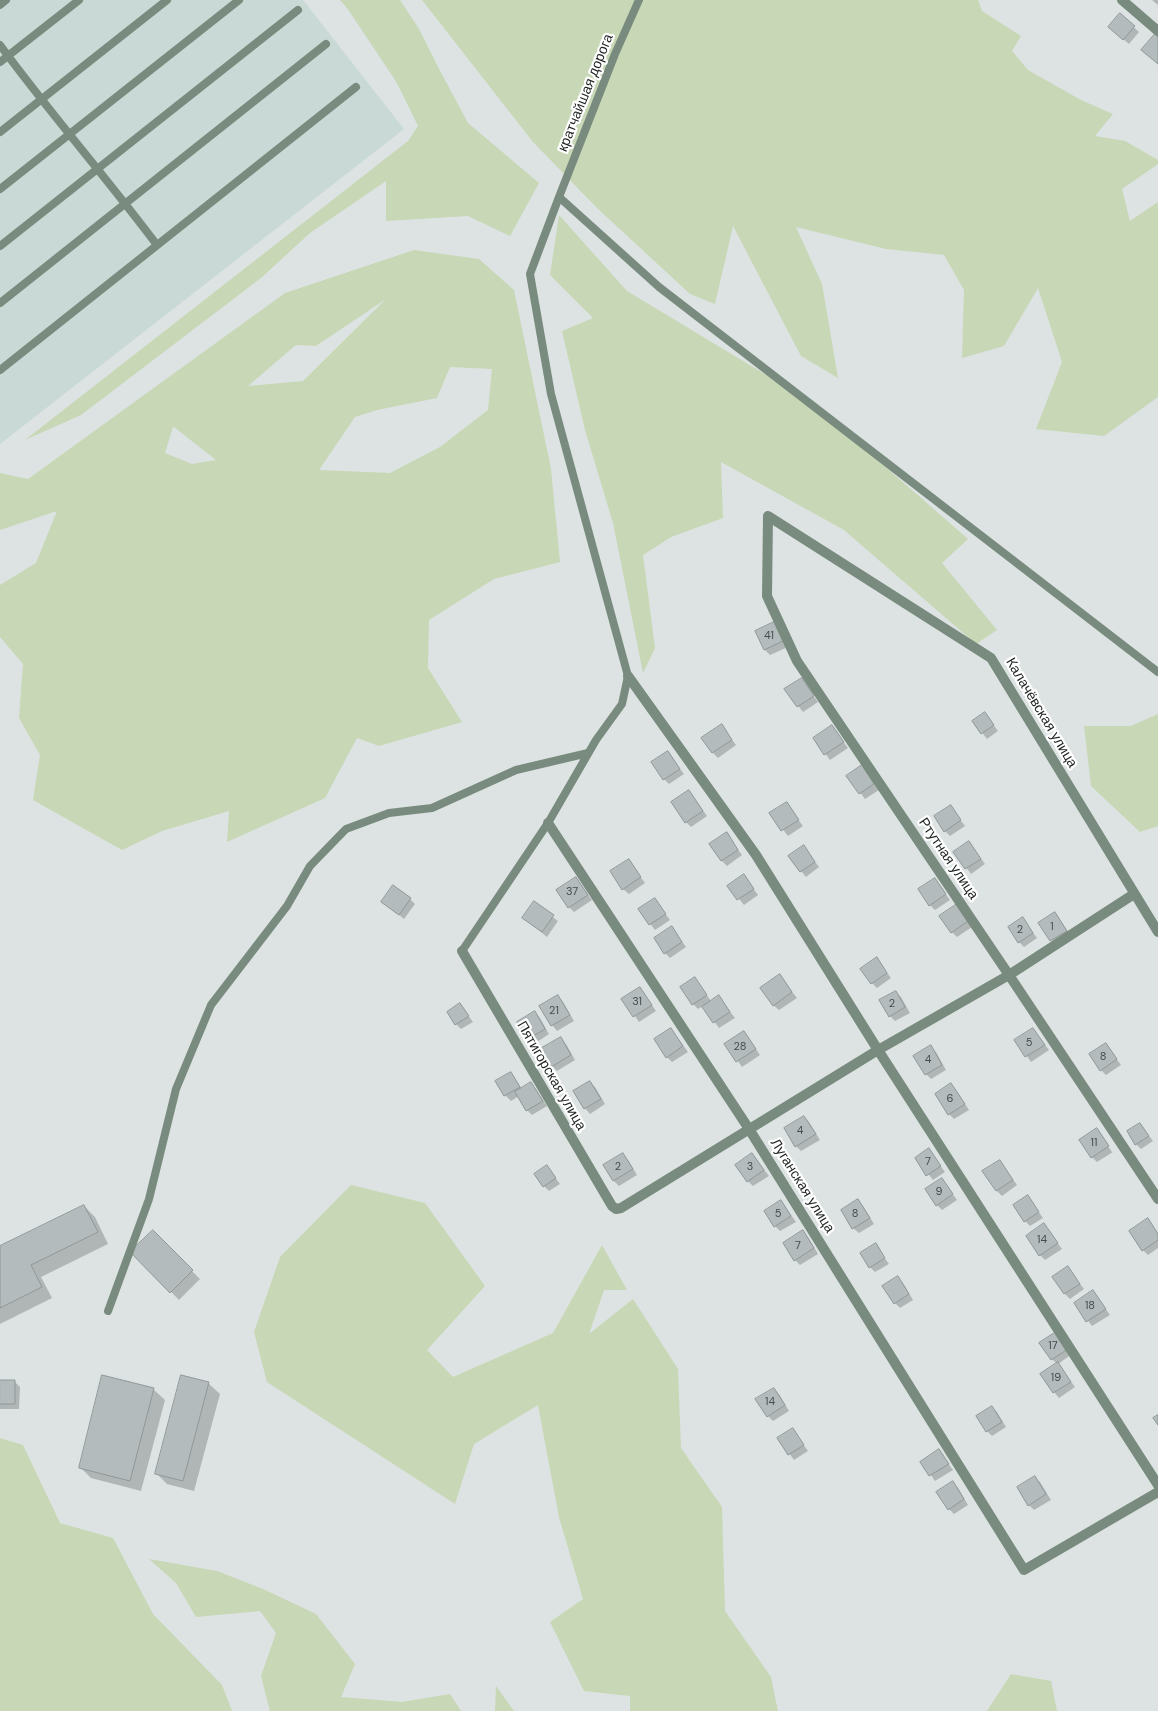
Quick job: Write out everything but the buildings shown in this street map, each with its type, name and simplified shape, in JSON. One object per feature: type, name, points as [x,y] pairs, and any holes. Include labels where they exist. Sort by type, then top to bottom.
[{"type":"street","points":[[1122,0],[1158,31]]},
{"type":"street","name":"Калачёвская улица","points":[[768,516],[991,658],[1158,932]]},
{"type":"street","name":"Ртутная улица","points":[[768,516],[767,596],[797,661],[1010,974],[1158,1199]]},
{"type":"street","points":[[628,676],[756,855],[878,1050],[1158,1485]]},
{"type":"street","name":"Луганская улица","points":[[548,823],[749,1129],[1024,1570],[1158,1492]]},
{"type":"street","points":[[749,1129],[878,1050],[1010,974],[1134,894]]},
{"type":"street","name":"Пятигорская улица","points":[[462,951],[612,1206],[616,1209],[621,1208],[749,1129]]},
{"type":"lane","points":[[0,5],[6,0]]},
{"type":"lane","points":[[0,62],[78,0]]},
{"type":"lane","points":[[0,132],[167,0]]},
{"type":"lane","points":[[0,189],[239,0]]},
{"type":"lane","name":"кратчайшая дорога","points":[[628,676],[551,394],[530,274],[615,54],[639,0]]},
{"type":"lane","points":[[0,246],[298,10]]},
{"type":"lane","points":[[0,44],[41,100],[98,168],[157,245]]},
{"type":"lane","points":[[0,303],[326,44]]},
{"type":"lane","points":[[0,370],[356,88]]},
{"type":"lane","points":[[559,197],[659,287],[1158,672]]},
{"type":"lane","points":[[462,951],[548,823],[588,753],[622,704],[628,676]]},
{"type":"lane","points":[[108,1311],[150,1199],[176,1089],[211,1005],[287,906],[310,866],[346,828],[389,813],[432,808],[516,770],[588,753]]},
{"type":"shaded area","points":[[0,0],[303,0],[404,129],[0,444]]},
{"type":"green space","points":[[340,0],[400,0],[419,29],[468,123],[539,183],[510,236],[468,216],[386,221],[386,181],[310,233],[261,278],[81,415],[25,440],[408,141],[418,126],[397,83]]},
{"type":"green space","points":[[422,0],[978,0],[982,11],[1021,36],[1012,51],[1028,70],[1081,100],[1113,114],[1095,136],[1125,141],[1158,160],[1158,164],[1122,189],[1130,221],[1158,202],[1158,397],[1104,436],[1036,429],[1062,362],[1038,288],[1004,346],[962,358],[964,290],[944,255],[886,249],[796,227],[822,284],[838,378],[801,356],[733,226],[715,304],[690,294],[597,208],[533,142]]},
{"type":"green space","points":[[559,215],[627,291],[811,402],[968,539],[942,563],[997,630],[976,644],[844,530],[721,462],[723,518],[671,537],[643,555],[655,648],[643,673],[613,523],[585,430],[562,331],[593,318],[550,275]]},
{"type":"green space","points":[[414,250],[479,259],[514,290],[551,469],[560,562],[494,579],[429,620],[428,668],[462,722],[379,746],[357,738],[325,798],[227,842],[229,811],[162,831],[122,850],[33,800],[40,755],[19,718],[23,664],[0,637],[0,585],[36,563],[57,511],[0,530],[0,473],[28,479],[285,293]],"holes":[[[386,299],[303,381],[248,386],[296,345],[316,346]],[[450,367],[492,369],[488,410],[440,447],[390,473],[319,470],[355,417],[377,410],[437,398]],[[174,427],[216,460],[192,464],[165,453]]]},
{"type":"green space","points":[[1158,714],[1158,826],[1140,832],[1091,786],[1084,726],[1131,726]]},
{"type":"green space","points":[[351,1185],[425,1203],[485,1286],[427,1350],[453,1377],[553,1333],[602,1245],[627,1290],[604,1290],[589,1334],[633,1299],[678,1369],[681,1448],[722,1507],[725,1611],[771,1677],[778,1711],[630,1711],[630,1696],[584,1691],[550,1622],[583,1599],[559,1517],[538,1405],[474,1444],[455,1504],[267,1382],[254,1332],[280,1257]]},
{"type":"green space","points":[[0,1438],[23,1445],[60,1523],[113,1538],[153,1614],[222,1685],[232,1711],[0,1711]]},
{"type":"green space","points":[[149,1559],[217,1571],[263,1589],[316,1614],[355,1664],[341,1697],[402,1702],[450,1694],[461,1711],[270,1711],[261,1676],[276,1633],[260,1611],[196,1617],[176,1583]]},
{"type":"green space","points":[[1011,1674],[1051,1681],[1057,1711],[987,1711]]},
{"type":"green space","points":[[496,1686],[514,1711],[495,1711]]}]
